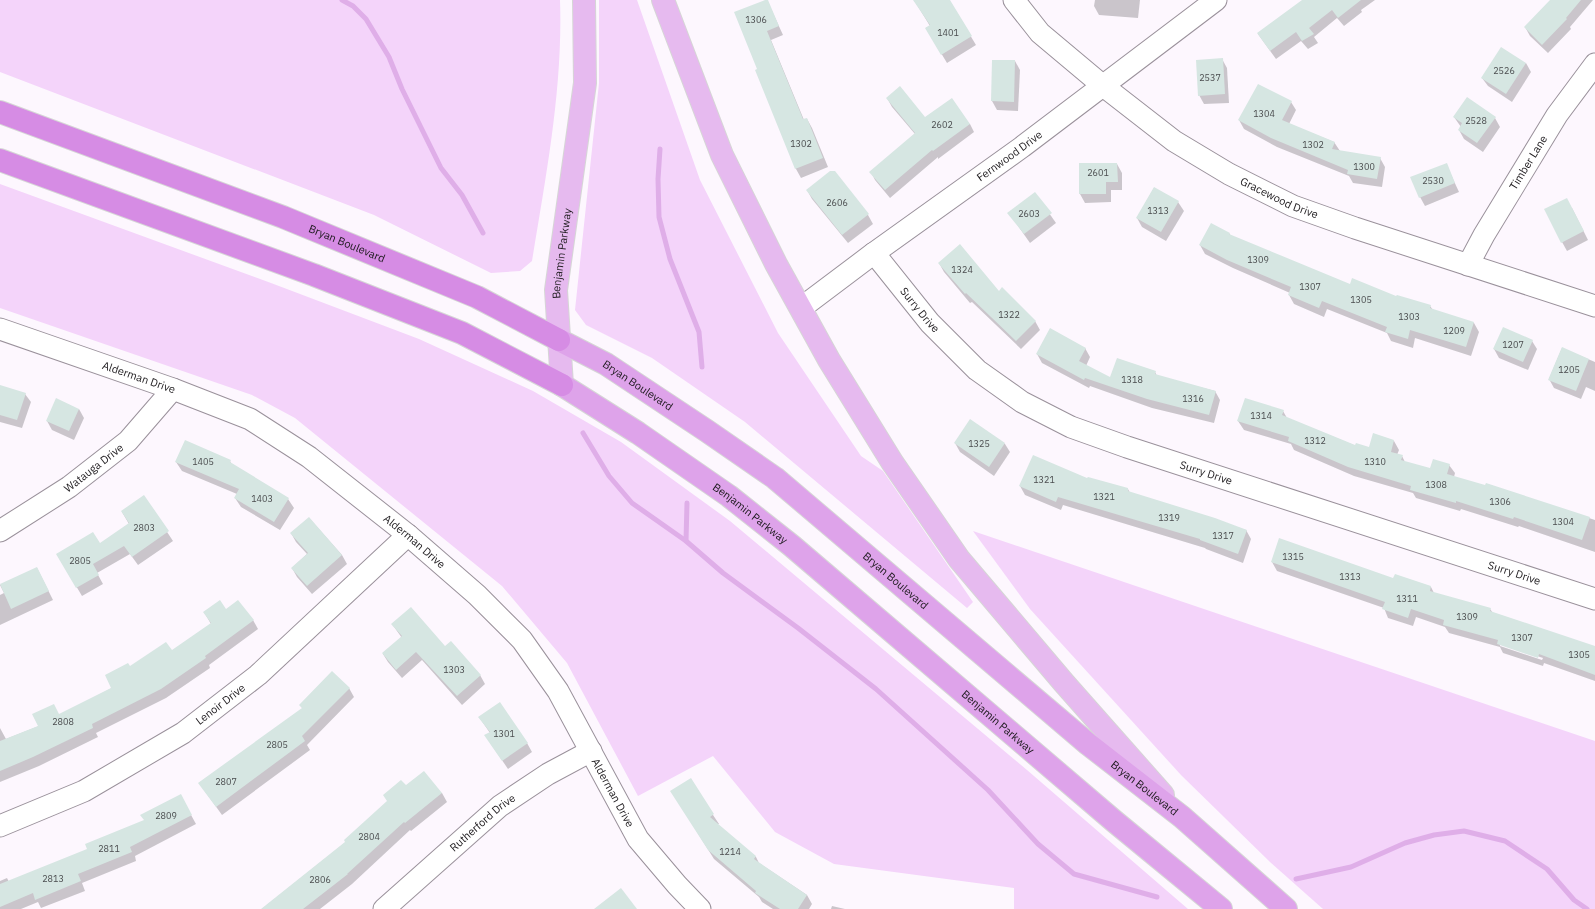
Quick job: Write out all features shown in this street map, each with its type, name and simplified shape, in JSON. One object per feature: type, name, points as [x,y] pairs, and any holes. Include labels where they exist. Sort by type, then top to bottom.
[{"type":"highway","name":"Bryan Boulevard","points":[[0,112],[283,218],[420,273],[477,297],[606,364],[775,478],[1088,744],[1182,817]]},
{"type":"highway","points":[[0,160],[314,275],[462,333],[562,385]]},
{"type":"highway","name":"Benjamin Parkway","points":[[562,385],[651,442],[729,496],[780,537],[1114,821],[1221,909]]},
{"type":"highway","points":[[1182,817],[1286,909]]},
{"type":"main road","name":"Benjamin Parkway","points":[[562,385],[556,290],[585,83],[584,0]]},
{"type":"main road","points":[[663,0],[722,155],[776,264],[829,360],[892,462],[958,559],[1064,683],[1182,817]]},
{"type":"street","name":"Gracewood Drive","points":[[1014,0],[1040,33],[1102,86],[1174,141],[1229,174],[1293,206],[1355,228],[1595,306]]},
{"type":"street","name":"Fernwood Drive","points":[[801,308],[874,253],[1022,147],[1216,0]]},
{"type":"street","name":"Timber Lane","points":[[1468,264],[1557,115],[1595,64]]},
{"type":"street","name":"Surry Drive","points":[[874,253],[930,324],[976,370],[1022,402],[1070,426],[1135,450],[1595,599]]},
{"type":"street","name":"Alderman Drive","points":[[0,329],[173,389],[250,419],[309,457],[408,535],[477,595],[522,640],[558,691],[638,839],[677,885],[700,909]]},
{"type":"street","name":"Watauga Drive","points":[[0,531],[69,487],[128,441],[173,389]]},
{"type":"street","name":"Lenoir Drive","points":[[0,826],[84,791],[183,733],[258,675],[408,535]]},
{"type":"street","name":"Rutherford Drive","points":[[384,909],[500,806],[548,774],[591,751]]},
{"type":"shaded area","points":[[0,0],[560,0],[559,66],[556,99],[548,164],[532,261],[520,271],[491,273],[374,215],[0,72]]},
{"type":"shaded area","points":[[599,0],[637,0],[700,180],[778,333],[861,456],[883,471],[973,602],[967,608],[745,422],[652,358],[586,325],[575,310],[599,83]]},
{"type":"shaded area","points":[[0,184],[419,339],[533,391],[621,442],[730,521],[1027,770],[1188,909],[1014,909],[1014,888],[834,864],[775,832],[713,756],[638,796],[567,663],[502,586],[295,418],[252,395],[0,308]]},
{"type":"shaded area","points":[[973,531],[1595,741],[1595,909],[1323,909],[1270,862],[1181,775],[1030,609]]},
{"type":"building","points":[[768,0],[779,26],[767,31],[803,119],[807,118],[823,158],[795,169],[755,70],[757,69],[734,12]]},
{"type":"building","points":[[913,0],[950,0],[972,36],[941,55],[925,28],[930,25]]},
{"type":"building","points":[[1302,0],[1361,0],[1338,18],[1332,10],[1309,28],[1314,34],[1302,41],[1296,32],[1270,51],[1257,33]]},
{"type":"building","points":[[1550,0],[1581,0],[1566,18],[1567,19],[1542,45],[1524,27]]},
{"type":"building","points":[[1501,47],[1526,63],[1506,94],[1481,78]]},
{"type":"building","points":[[1223,58],[1225,94],[1198,96],[1196,60]]},
{"type":"building","points":[[992,60],[1015,60],[1014,102],[991,101]]},
{"type":"building","points":[[1258,84],[1292,101],[1282,120],[1335,142],[1332,149],[1381,157],[1377,179],[1347,174],[1348,170],[1271,138],[1238,120]]},
{"type":"building","points":[[900,86],[925,117],[952,98],[970,124],[933,151],[932,150],[885,190],[869,172],[915,133],[886,98]]},
{"type":"building","points":[[1467,97],[1496,117],[1477,143],[1458,130],[1462,123],[1453,117]]},
{"type":"building","points":[[1079,163],[1117,163],[1118,182],[1106,182],[1106,194],[1079,194]]},
{"type":"building","points":[[1447,163],[1455,183],[1419,198],[1410,177]]},
{"type":"building","points":[[830,171],[835,171],[869,214],[842,235],[806,190]]},
{"type":"building","points":[[1154,187],[1179,201],[1161,232],[1136,218]]},
{"type":"building","points":[[1035,192],[1052,213],[1024,234],[1007,213]]},
{"type":"building","points":[[1567,198],[1584,231],[1561,243],[1544,209]]},
{"type":"building","points":[[1211,223],[1230,233],[1229,234],[1350,284],[1352,278],[1396,296],[1397,295],[1431,305],[1430,308],[1474,322],[1466,347],[1410,330],[1408,339],[1385,332],[1387,327],[1322,301],[1319,308],[1288,295],[1291,287],[1227,260],[1199,245]]},
{"type":"building","points":[[960,244],[999,291],[1002,287],[1036,321],[1016,341],[966,293],[965,294],[938,263]]},
{"type":"building","points":[[1503,327],[1533,340],[1523,362],[1493,349]]},
{"type":"building","points":[[1050,328],[1086,348],[1079,361],[1110,377],[1117,358],[1156,371],[1155,374],[1216,391],[1209,415],[1147,399],[1085,378],[1084,380],[1036,354]]},
{"type":"building","points":[[1562,347],[1589,359],[1576,391],[1548,380]]},
{"type":"building","points":[[0,385],[26,393],[17,420],[0,415]]},
{"type":"building","points":[[56,398],[79,409],[69,431],[46,421]]},
{"type":"building","points":[[1245,398],[1284,410],[1282,415],[1355,445],[1356,443],[1369,447],[1373,433],[1394,440],[1391,452],[1403,455],[1401,460],[1430,468],[1433,459],[1450,464],[1447,474],[1485,485],[1486,483],[1590,517],[1582,540],[1514,517],[1513,519],[1456,501],[1456,503],[1410,490],[1411,486],[1348,467],[1288,441],[1289,437],[1237,421]]},
{"type":"building","points":[[970,419],[1005,443],[989,467],[954,443]]},
{"type":"building","points":[[185,440],[231,460],[230,462],[289,498],[274,522],[234,498],[239,489],[175,462]]},
{"type":"building","points":[[1033,455],[1087,478],[1088,477],[1128,488],[1128,491],[1215,518],[1247,530],[1238,554],[1200,539],[1058,497],[1056,502],[1019,486]]},
{"type":"building","points":[[144,495],[169,531],[132,557],[124,546],[93,564],[99,575],[76,588],[56,554],[93,532],[100,543],[129,523],[121,511]]},
{"type":"building","points":[[309,517],[342,555],[307,586],[291,568],[308,553],[290,533]]},
{"type":"building","points":[[1279,538],[1393,578],[1395,574],[1431,586],[1430,591],[1491,608],[1490,611],[1595,646],[1595,675],[1539,654],[1538,658],[1497,644],[1498,640],[1443,625],[1444,620],[1411,609],[1408,618],[1382,609],[1385,602],[1271,562]]},
{"type":"building","points":[[37,567],[49,591],[11,609],[0,584]]},
{"type":"building","points":[[220,600],[226,609],[238,600],[254,620],[205,656],[206,658],[161,689],[92,724],[93,728],[0,771],[0,741],[38,726],[32,714],[54,704],[59,714],[111,688],[105,675],[128,663],[130,666],[166,642],[172,650],[211,623],[203,612]]},
{"type":"building","points":[[411,607],[445,646],[451,641],[481,675],[457,696],[416,652],[396,670],[382,653],[402,636],[391,624]]},
{"type":"building","points":[[332,671],[350,688],[302,736],[305,741],[216,807],[198,783],[302,708],[299,705]]},
{"type":"building","points":[[500,702],[528,743],[502,761],[484,735],[490,732],[478,717]]},
{"type":"building","points":[[424,771],[442,793],[405,823],[404,822],[348,874],[303,909],[261,909],[345,842],[344,840],[387,801],[383,795],[401,780],[406,785]]},
{"type":"building","points":[[691,778],[714,814],[710,817],[756,856],[754,859],[807,895],[798,909],[780,909],[755,893],[756,891],[708,850],[670,791]]},
{"type":"building","points":[[181,794],[192,815],[130,847],[132,852],[78,874],[81,881],[35,900],[33,893],[0,907],[0,884],[87,849],[85,844],[144,820],[140,815]]},
{"type":"building","points":[[621,888],[637,909],[594,909]]},
{"type":"waterway","points":[[342,0],[353,6],[366,19],[389,57],[402,89],[441,168],[462,195],[483,233]]},
{"type":"waterway","points":[[660,149],[658,179],[659,217],[670,259],[699,332],[702,367]]},
{"type":"waterway","points":[[583,433],[609,476],[632,503],[686,541],[723,573],[798,628],[876,689],[988,790],[1038,844],[1074,874],[1157,897]]},
{"type":"waterway","points":[[686,541],[687,503]]},
{"type":"waterway","points":[[1296,879],[1351,867],[1405,843],[1434,835],[1464,831],[1505,841],[1547,869],[1574,900],[1587,909]]}]
